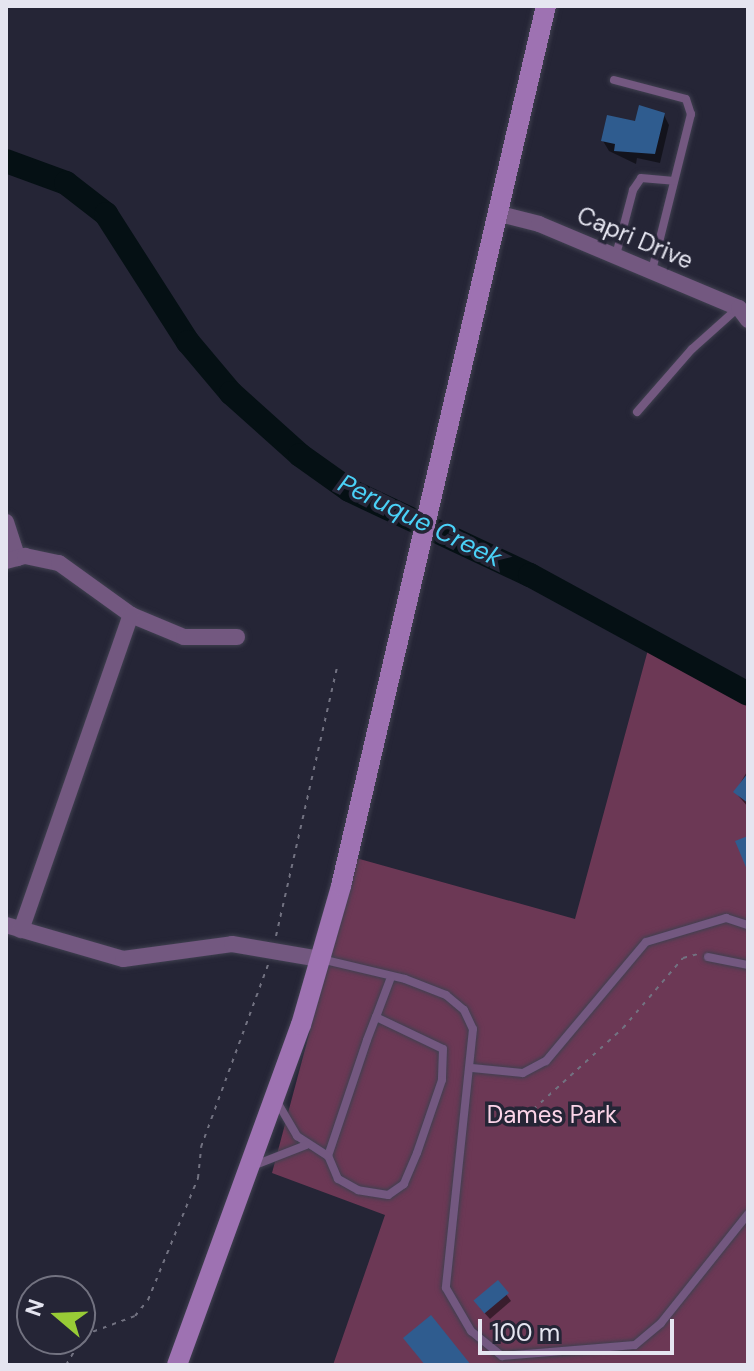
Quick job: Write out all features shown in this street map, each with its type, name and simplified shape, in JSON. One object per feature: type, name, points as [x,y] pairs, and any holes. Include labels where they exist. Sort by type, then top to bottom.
[{"type":"main road","points":[[177,1365],[275,1099],[320,959],[546,6]]},
{"type":"street","name":"Capri Drive","points":[[496,213],[616,255],[745,310]]},
{"type":"street","points":[[6,522],[12,560],[59,563],[131,615],[184,637],[237,637]]},
{"type":"street","points":[[131,615],[13,927],[123,959],[232,944],[320,959]]},
{"type":"lane","points":[[614,80],[686,99],[691,114],[652,271]]},
{"type":"lane","points":[[616,255],[633,190],[641,178],[674,181]]},
{"type":"lane","points":[[637,412],[692,349],[745,310]]},
{"type":"lane","points":[[472,1068],[523,1073],[546,1061],[646,942],[726,918],[748,925]]},
{"type":"lane","points":[[708,957],[748,965]]},
{"type":"lane","points":[[320,959],[446,995],[464,1010],[473,1029],[472,1068],[446,1288],[471,1331],[502,1356],[635,1345],[661,1323],[748,1214]]},
{"type":"lane","points":[[328,1156],[391,977]]},
{"type":"lane","points":[[275,1099],[306,1145],[328,1156],[338,1179],[358,1190],[396,1192],[438,1093],[443,1049],[376,1017]]},
{"type":"lane","points":[[250,1168],[306,1145]]},
{"type":"path","points":[[66,1365],[84,1335],[135,1316],[148,1300],[198,1178],[201,1147],[287,902],[297,836],[337,668]]},
{"type":"path","points":[[495,1119],[526,1116],[623,1028],[683,958],[694,953],[708,957]]},
{"type":"green space","name":"Dames Park","points":[[649,646],[748,686],[748,1365],[333,1365],[385,1215],[272,1173],[356,858],[575,919]]},
{"type":"building","points":[[639,105],[665,113],[655,154],[614,151],[615,144],[601,141],[607,115],[635,121]]},
{"type":"building","points":[[748,773],[748,803],[733,792]]},
{"type":"building","points":[[748,836],[748,872],[735,841]]},
{"type":"building","points":[[498,1280],[509,1293],[484,1314],[473,1301]]},
{"type":"building","points":[[431,1315],[471,1365],[425,1365],[403,1338]]},
{"type":"waterway","name":"Peruque Creek","points":[[6,161],[66,183],[106,214],[188,342],[231,393],[300,455],[349,490],[530,575],[748,694]]}]
